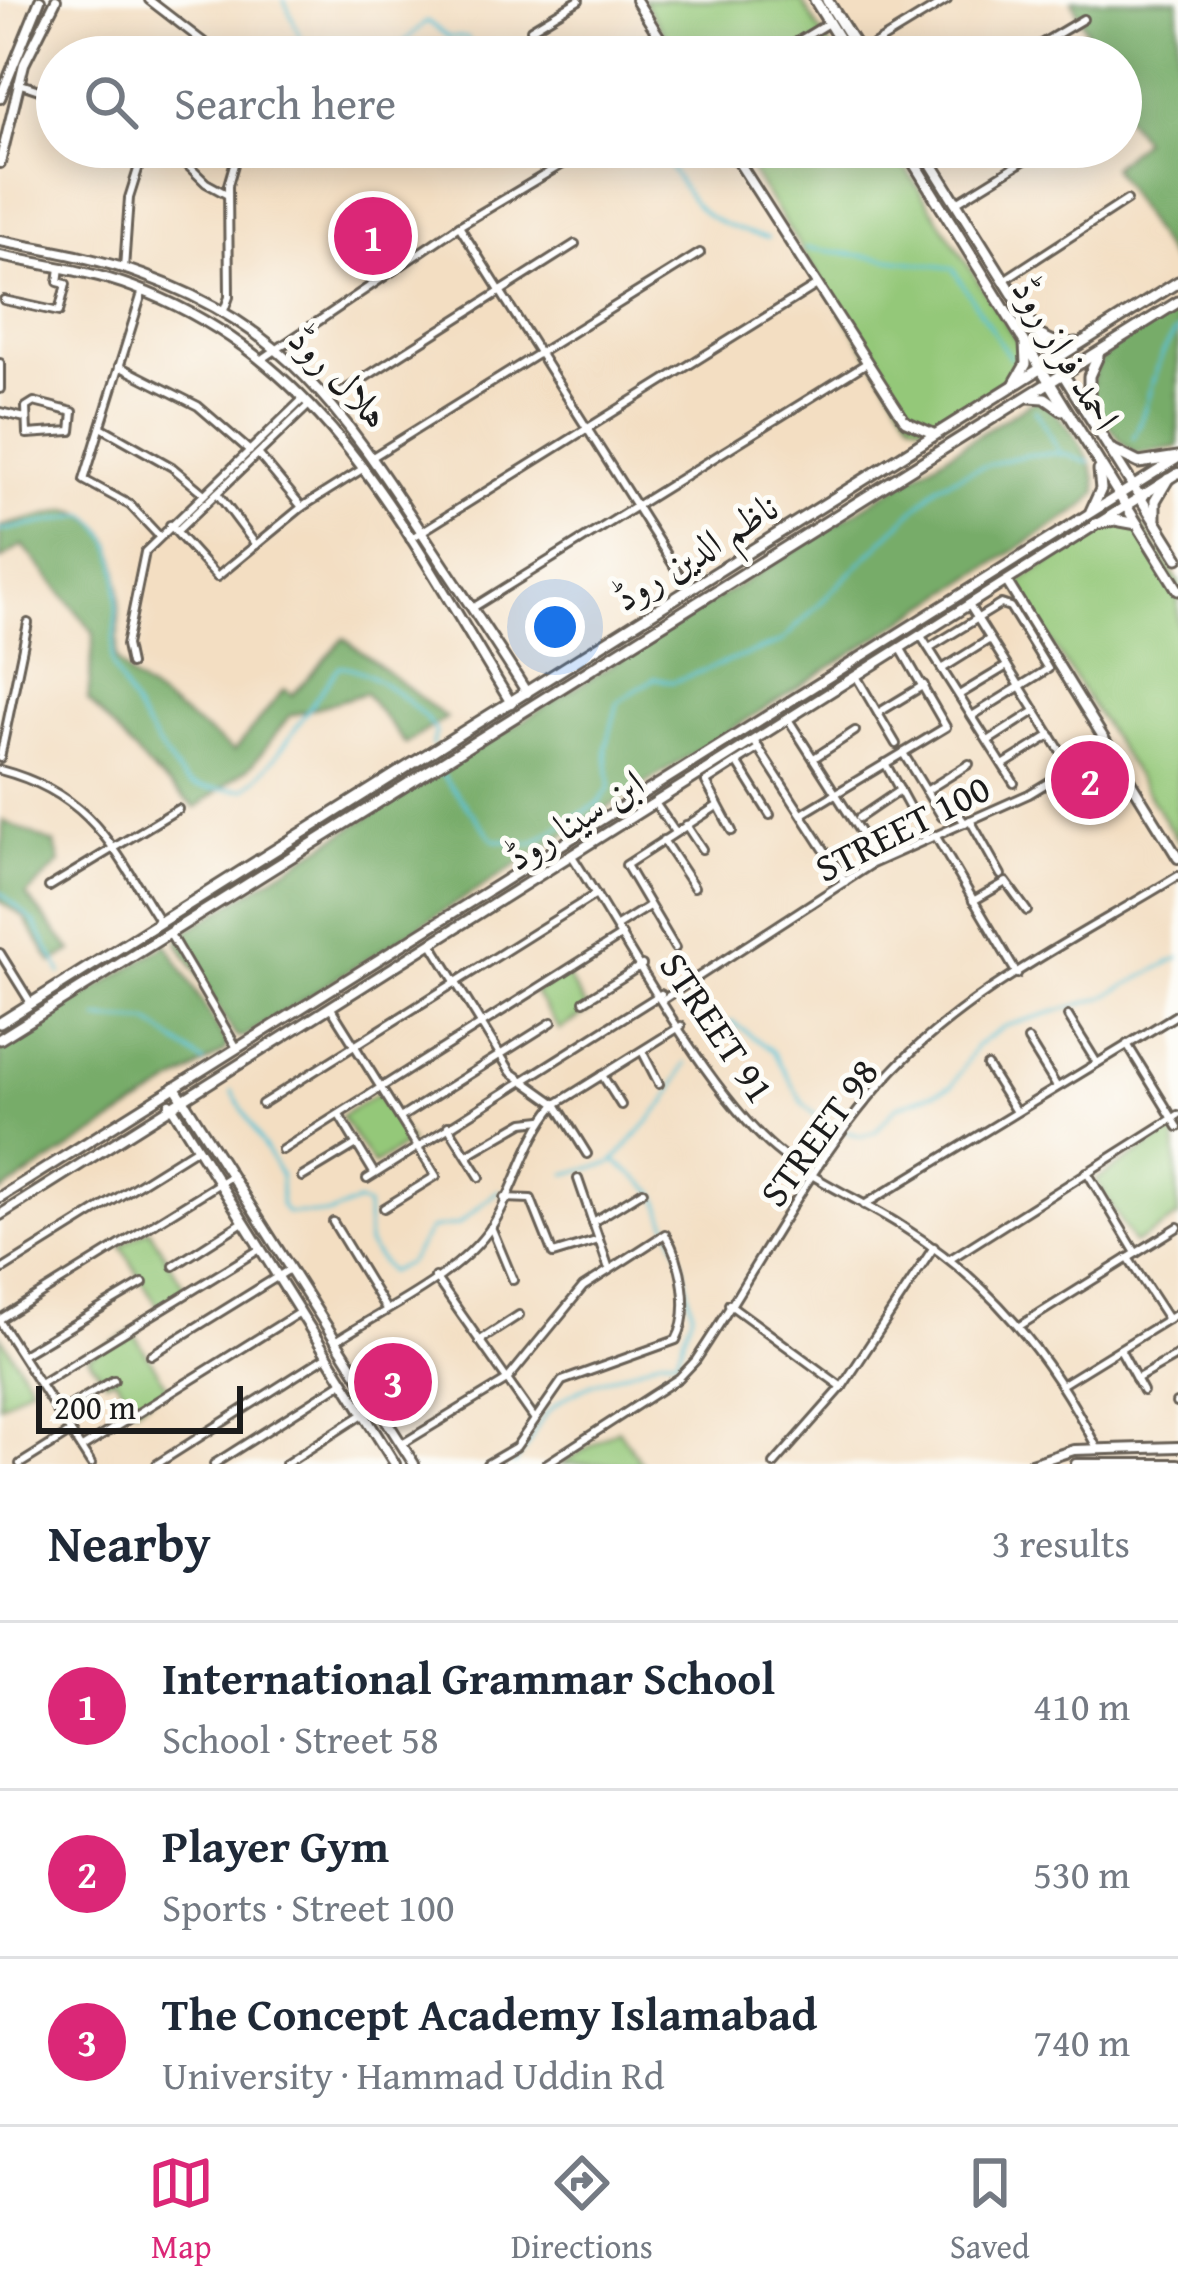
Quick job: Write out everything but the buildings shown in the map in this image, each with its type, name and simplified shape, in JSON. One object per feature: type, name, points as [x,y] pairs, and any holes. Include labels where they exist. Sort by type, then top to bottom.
[{"type":"main road","points":[[821,1],[845,36]]},
{"type":"main road","points":[[821,1],[842,36]]},
{"type":"main road","name":"احمد فراز روڈ","points":[[917,168],[1178,590]]},
{"type":"main road","name":"احمد فراز روڈ","points":[[934,168],[1178,558]]},
{"type":"main road","name":"ناظم الدین روڈ","points":[[0,1039],[171,936],[448,757],[527,693],[1178,282]]},
{"type":"main road","name":"ناظم الدین روڈ","points":[[0,1023],[444,744],[470,736],[623,649],[1178,302]]},
{"type":"main road","points":[[1037,333],[1060,345],[1090,338]]},
{"type":"main road","points":[[1012,387],[1026,364],[1024,338]]},
{"type":"main road","points":[[1090,416],[1087,389],[1100,351]]},
{"type":"main road","points":[[1025,398],[1045,398],[1071,418]]},
{"type":"main road","points":[[1108,447],[1139,463],[1178,458]]},
{"type":"main road","points":[[1091,511],[1100,489],[1097,461]]},
{"type":"main road","points":[[1155,520],[1155,501],[1173,476]]},
{"type":"main road","points":[[854,486],[863,500]]},
{"type":"main road","points":[[1095,524],[1115,520],[1136,524]]},
{"type":"main road","points":[[616,637],[623,649]]},
{"type":"main road","points":[[192,904],[200,916]]},
{"type":"main road","points":[[56,988],[64,999]]},
{"type":"street","points":[[149,0],[159,13],[187,24],[196,36]]},
{"type":"street","points":[[531,29],[579,0]]},
{"type":"street","points":[[636,0],[659,36]]},
{"type":"street","points":[[890,36],[947,0]]},
{"type":"street","points":[[0,163],[18,83],[49,1]]},
{"type":"street","points":[[0,98],[49,1]]},
{"type":"street","points":[[1054,36],[1083,19]]},
{"type":"street","points":[[807,36],[830,22]]},
{"type":"street","points":[[18,83],[36,89]]},
{"type":"street","points":[[124,269],[129,198],[138,168]]},
{"type":"street","points":[[191,168],[228,195]]},
{"type":"street","points":[[223,313],[229,297],[228,195],[234,168]]},
{"type":"street","points":[[265,358],[459,226],[556,168]]},
{"type":"street","points":[[742,168],[909,426],[936,434]]},
{"type":"street","points":[[956,203],[1012,168]]},
{"type":"street","points":[[1004,280],[1127,200]]},
{"type":"street","points":[[459,226],[689,591]]},
{"type":"street","name":"ہلال روڈ","points":[[0,241],[124,269],[223,313],[275,347],[331,399],[374,456],[527,693]]},
{"type":"street","points":[[331,399],[574,244]]},
{"type":"street","points":[[374,456],[700,253]]},
{"type":"street","name":"ہلال روڈ","points":[[0,256],[143,290],[218,327],[265,358],[309,400],[365,467],[512,703]]},
{"type":"street","points":[[4,300],[59,311],[66,284],[58,282],[60,268]]},
{"type":"street","points":[[410,539],[817,285]]},
{"type":"street","points":[[143,290],[84,480],[130,506],[159,536]]},
{"type":"street","points":[[0,363],[0,389]]},
{"type":"street","points":[[474,608],[865,364]]},
{"type":"street","points":[[119,366],[198,406],[254,451],[302,508]]},
{"type":"street","points":[[130,664],[126,645],[134,589],[146,552],[309,400]]},
{"type":"street","points":[[34,402],[69,409],[74,418],[68,434],[32,436],[25,430],[26,418],[26,407],[34,402]]},
{"type":"street","points":[[0,412],[26,418]]},
{"type":"street","points":[[907,453],[909,426]]},
{"type":"street","points":[[101,427],[210,495],[256,545]]},
{"type":"street","points":[[210,495],[254,451]]},
{"type":"street","name":"ابن سینا روڈ","points":[[0,1197],[1178,458]]},
{"type":"street","points":[[174,527],[217,577],[302,508],[365,467]]},
{"type":"street","name":"ابن سینا روڈ","points":[[0,1215],[655,803],[757,744],[788,719],[1173,476]]},
{"type":"street","points":[[1053,534],[1061,546]]},
{"type":"street","points":[[988,576],[996,588]]},
{"type":"street","points":[[1006,582],[1178,858]]},
{"type":"street","points":[[969,605],[1063,755]]},
{"type":"street","points":[[929,648],[1008,605],[1039,653],[1048,669],[972,716]]},
{"type":"street","points":[[0,758],[28,623]]},
{"type":"street","points":[[921,636],[1014,783]]},
{"type":"street","points":[[942,669],[990,639]]},
{"type":"street","points":[[802,814],[946,727],[901,649]]},
{"type":"street","points":[[959,695],[1006,665]]},
{"type":"street","points":[[856,676],[896,744]]},
{"type":"street","points":[[878,713],[924,685]]},
{"type":"street","points":[[988,741],[1035,711]]},
{"type":"street","points":[[788,719],[871,849]]},
{"type":"street","points":[[814,758],[855,731]]},
{"type":"street","points":[[1003,765],[1051,735]]},
{"type":"street","points":[[732,831],[706,782],[757,744],[845,882]]},
{"type":"street","name":"STREET 100","points":[[356,1144],[370,1176],[845,882],[1029,794],[1107,746]]},
{"type":"street","points":[[903,753],[942,817],[959,815],[968,821],[1001,875]]},
{"type":"street","points":[[736,762],[770,815]]},
{"type":"street","points":[[885,764],[1017,974]]},
{"type":"street","points":[[926,791],[969,764]]},
{"type":"street","points":[[0,770],[64,794],[94,820],[161,924]]},
{"type":"street","points":[[859,818],[900,790]]},
{"type":"street","points":[[655,803],[674,832]]},
{"type":"street","points":[[675,948],[626,865],[717,806]]},
{"type":"street","points":[[49,887],[178,809]]},
{"type":"street","points":[[686,825],[702,849]]},
{"type":"street","points":[[566,840],[574,855]]},
{"type":"street","points":[[663,840],[694,887]]},
{"type":"street","name":"STREET 91","points":[[574,855],[681,1026],[755,1130],[814,1177],[952,1258],[1022,1325],[1097,1448]]},
{"type":"street","name":"STREET 98","points":[[546,1464],[679,1378],[866,1102],[928,1037],[1017,974],[1178,876]]},
{"type":"street","points":[[972,902],[1006,882],[1027,911]]},
{"type":"street","points":[[262,1104],[596,894]]},
{"type":"street","points":[[282,1150],[481,1025],[649,906]]},
{"type":"street","points":[[171,936],[236,1048]]},
{"type":"street","points":[[432,944],[500,1054],[520,1081],[556,1103],[587,1154]]},
{"type":"street","points":[[0,953],[31,1004]]},
{"type":"street","points":[[584,1001],[642,964]]},
{"type":"street","points":[[331,1007],[436,1176],[384,1208]]},
{"type":"street","points":[[864,1205],[1178,1014]]},
{"type":"street","points":[[1068,1016],[1097,1063]]},
{"type":"street","points":[[400,1118],[552,1022]]},
{"type":"street","points":[[272,1026],[280,1040]]},
{"type":"street","points":[[336,1341],[466,1255],[491,1227],[542,1120],[556,1103],[681,1026]]},
{"type":"street","points":[[1028,1040],[1057,1088]]},
{"type":"street","points":[[1127,1044],[1178,1127]]},
{"type":"street","points":[[642,1051],[659,1084]]},
{"type":"street","points":[[987,1066],[1016,1112]]},
{"type":"street","points":[[602,1075],[621,1105]]},
{"type":"street","points":[[175,1087],[414,1464]]},
{"type":"street","points":[[163,1094],[395,1464]]},
{"type":"street","points":[[302,1177],[356,1144],[338,1114]]},
{"type":"street","points":[[952,1258],[1175,1116]]},
{"type":"street","points":[[466,1155],[524,1122],[542,1120]]},
{"type":"street","points":[[448,1126],[480,1177]]},
{"type":"street","points":[[0,1271],[197,1148]]},
{"type":"street","points":[[1087,1172],[1168,1319]]},
{"type":"street","points":[[91,1464],[0,1321],[231,1176]]},
{"type":"street","points":[[578,1179],[608,1266]]},
{"type":"street","points":[[593,1222],[643,1190]]},
{"type":"street","points":[[505,1198],[531,1199],[554,1254],[599,1240]]},
{"type":"street","points":[[174,1266],[243,1222]]},
{"type":"street","points":[[333,1222],[386,1309]]},
{"type":"street","points":[[491,1227],[513,1280]]},
{"type":"street","points":[[1022,1325],[1178,1227]]},
{"type":"street","points":[[402,1444],[507,1380],[572,1299],[608,1266],[665,1234],[676,1256],[683,1299],[680,1334],[660,1350],[562,1381],[506,1457],[487,1464]]},
{"type":"street","points":[[774,1464],[842,1387],[934,1247]]},
{"type":"street","points":[[40,1384],[260,1249]]},
{"type":"street","points":[[151,1355],[290,1269]]},
{"type":"street","points":[[435,1277],[534,1418]]},
{"type":"street","points":[[21,1356],[142,1283]]},
{"type":"street","points":[[729,1304],[842,1387]]},
{"type":"street","points":[[82,1448],[300,1312]]},
{"type":"street","points":[[1060,1385],[1178,1313]]},
{"type":"street","points":[[479,1340],[520,1315]]},
{"type":"street","points":[[1120,1349],[1143,1391]]},
{"type":"street","points":[[1136,1379],[1178,1354]]},
{"type":"street","points":[[157,1464],[327,1356]]},
{"type":"street","points":[[58,1413],[114,1380]]},
{"type":"street","points":[[214,1464],[344,1382]]},
{"type":"street","points":[[286,1464],[376,1405]]},
{"type":"street","points":[[20,1464],[71,1432]]},
{"type":"street","points":[[1031,1464],[1051,1454],[1097,1448],[1178,1447]]},
{"type":"street","points":[[1076,1464],[1178,1464]]},
{"type":"green space","points":[[643,0],[801,0],[823,36],[666,36]]},
{"type":"green space","points":[[1072,0],[1178,0],[1178,272],[1113,168],[1142,168],[1142,36],[1088,36]]},
{"type":"green space","points":[[749,168],[905,168],[1021,348],[1023,362],[972,408],[939,422],[911,420]]},
{"type":"green space","points":[[1178,306],[1178,447],[1135,454],[1104,418],[1092,380],[1098,365],[1125,338]]},
{"type":"green space","points":[[1036,399],[1068,427],[1091,466],[1097,493],[1082,508],[244,1037],[236,1037],[178,943],[182,934]]},
{"type":"green space","points":[[1132,509],[1178,582],[1178,841],[1015,585]]},
{"type":"green space","points":[[68,510],[89,517],[113,549],[119,592],[116,659],[131,678],[234,751],[284,689],[292,695],[344,638],[446,718],[405,744],[365,693],[289,716],[253,764],[196,808],[149,768],[88,700],[94,633],[23,545],[0,560],[0,527]]},
{"type":"green space","points":[[3,821],[55,844],[60,863],[26,895],[72,951],[52,963],[24,917],[0,901]]},
{"type":"green space","points":[[167,944],[227,1044],[225,1051],[0,1193],[0,1050]]},
{"type":"green space","points":[[565,973],[589,1011],[560,1030],[534,992]]},
{"type":"green space","points":[[378,1093],[410,1142],[373,1165],[341,1116]]},
{"type":"green space","points":[[1175,1130],[1178,1217],[1134,1244],[1096,1180]]},
{"type":"green space","points":[[149,1229],[186,1290],[158,1307],[121,1246]]},
{"type":"green space","points":[[132,1331],[168,1387],[135,1409],[115,1378],[106,1381],[88,1357]]},
{"type":"green space","points":[[0,1335],[31,1385],[0,1405]]},
{"type":"green space","points":[[618,1429],[642,1464],[561,1464]]},
{"type":"waterway","points":[[284,0],[300,36]]},
{"type":"waterway","points":[[410,36],[427,21],[447,36]]},
{"type":"waterway","points":[[670,168],[710,217],[768,238]]},
{"type":"waterway","points":[[806,248],[952,268],[1010,358]]},
{"type":"waterway","points":[[1133,438],[1162,355],[1178,330]]},
{"type":"waterway","points":[[1035,410],[1061,454]]},
{"type":"waterway","points":[[439,771],[494,840],[531,844],[599,803],[610,787],[606,749],[618,702],[655,678],[672,682],[781,642],[939,485],[1033,454],[1063,454],[1091,462]]},
{"type":"waterway","points":[[0,531],[87,515],[101,529],[111,545],[118,582],[115,670],[159,746],[190,784],[245,789],[271,763],[340,666],[379,681],[407,701],[436,732],[432,746]]},
{"type":"waterway","points":[[0,892],[34,922],[61,973]]},
{"type":"waterway","points":[[708,1030],[732,1022],[773,1051],[803,1103],[826,1125],[861,1136],[875,1132],[896,1107],[952,1086],[976,1046],[1005,1026],[1102,998],[1178,958]]},
{"type":"waterway","points":[[98,1019],[149,1022],[204,1063]]},
{"type":"waterway","points":[[566,1174],[612,1163],[666,1102],[686,1063]]},
{"type":"waterway","points":[[232,1091],[281,1176],[281,1205],[287,1213],[329,1214],[358,1202],[367,1206],[368,1244],[389,1272],[409,1262],[430,1229],[458,1225],[499,1190]]},
{"type":"waterway","points":[[514,1464],[544,1416],[562,1400],[661,1358],[677,1358],[692,1312],[682,1260],[655,1192],[614,1160]]},
{"type":"place","name":"International Grammar School","points":[[373,236]]},
{"type":"place","name":"Player Gym","points":[[1090,780]]},
{"type":"place","name":"The Concept Academy Islamabad","points":[[393,1382]]}]
